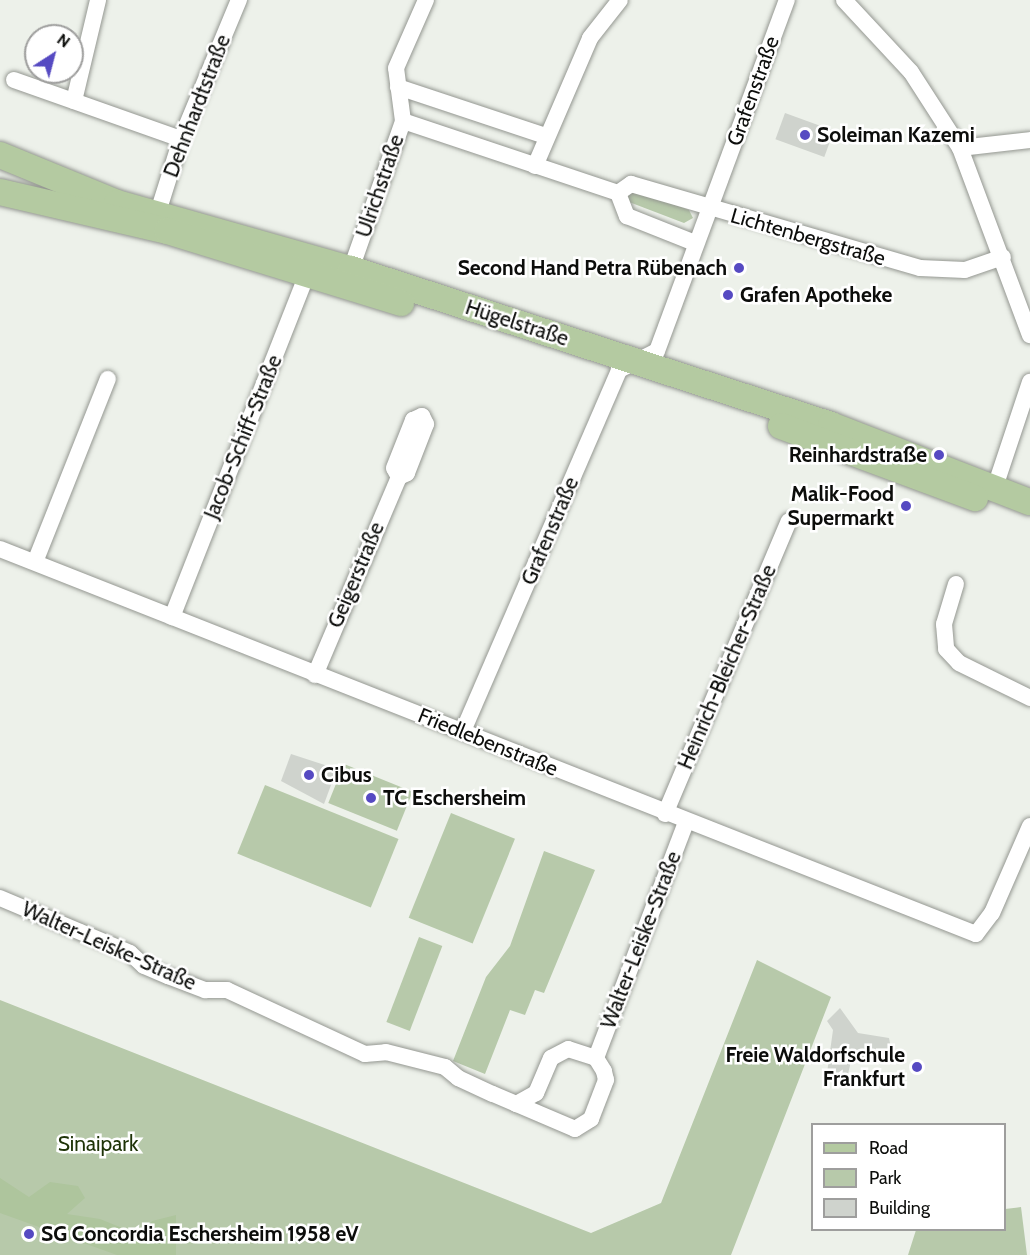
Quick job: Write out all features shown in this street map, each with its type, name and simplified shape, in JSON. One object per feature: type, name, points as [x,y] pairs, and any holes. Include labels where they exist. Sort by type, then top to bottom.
[{"type":"main road","name":"Hügelstraße","points":[[0,155],[117,203],[158,212],[310,266],[351,269],[646,366],[1030,502]]},
{"type":"main road","points":[[0,173],[117,203]]},
{"type":"main road","name":"Hügelstraße","points":[[0,192],[30,203],[166,231],[310,266],[646,366],[946,487],[1030,518]]},
{"type":"main road","points":[[0,214],[30,203]]},
{"type":"main road","points":[[946,487],[995,488]]},
{"type":"street","points":[[74,101],[98,0]]},
{"type":"street","name":"Dehnhardtstraße","points":[[158,212],[181,140],[239,0]]},
{"type":"street","name":"Ulrichstraße","points":[[351,269],[403,121],[396,68],[426,0]]},
{"type":"street","points":[[534,166],[545,136],[590,38],[620,0]]},
{"type":"street","name":"Grafenstraße","points":[[463,731],[646,366],[709,208],[787,0]]},
{"type":"street","points":[[844,0],[911,72],[960,148],[1003,257],[1030,335]]},
{"type":"street","points":[[14,80],[181,140]]},
{"type":"street","points":[[398,87],[545,136]]},
{"type":"street","points":[[403,121],[618,193],[627,216],[695,243]]},
{"type":"street","points":[[960,148],[1030,140]]},
{"type":"street","name":"Lichtenbergstraße","points":[[618,193],[632,183],[709,208],[920,268],[965,270],[1003,257]]},
{"type":"street","name":"Jacob-Schiff-Straße","points":[[172,616],[310,266]]},
{"type":"street","points":[[35,562],[108,379]]},
{"type":"street","points":[[995,488],[1030,382]]},
{"type":"street","name":"Geigerstraße","points":[[315,675],[399,477]]},
{"type":"street","name":"Heinrich-Bleicher-Straße","points":[[665,814],[789,521]]},
{"type":"street","name":"Friedlebenstraße","points":[[0,549],[315,675],[463,731],[665,814],[976,934],[992,913],[1030,826]]},
{"type":"street","points":[[956,584],[944,624],[946,649],[959,663],[1030,698]]},
{"type":"street","name":"Walter-Leiske-Straße","points":[[0,898],[130,953],[168,976],[205,990],[227,990],[365,1053],[386,1052],[445,1067],[516,1104],[575,1129],[591,1119],[606,1080],[596,1058],[686,822]]},
{"type":"street","points":[[516,1104],[536,1093],[551,1058],[568,1049],[596,1058]]},
{"type":"street","points":[[536,1093],[543,1115]]},
{"type":"green space","points":[[634,190],[689,210],[693,218],[684,223],[629,202],[626,199]]},
{"type":"green space","name":"TC Eschersheim","points":[[344,764],[413,792],[397,831],[328,803]]},
{"type":"green space","points":[[265,785],[399,839],[371,908],[237,854]]},
{"type":"green space","points":[[451,813],[515,839],[473,944],[409,918]]},
{"type":"green space","points":[[544,851],[595,870],[544,993],[535,990],[525,1015],[510,1010],[485,1074],[453,1061],[486,977],[510,946]]},
{"type":"green space","points":[[419,937],[442,946],[410,1031],[386,1022]]},
{"type":"green space","name":"Sinaipark","points":[[757,960],[831,997],[731,1255],[0,1255],[0,1000],[591,1233],[661,1203]]},
{"type":"green space","points":[[0,1178],[29,1197],[50,1182],[78,1186],[85,1198],[67,1214],[100,1219],[142,1236],[152,1221],[176,1215],[176,1255],[117,1255],[0,1213]]},
{"type":"green space","points":[[1021,1207],[1027,1255],[908,1255],[916,1231],[1006,1231],[1006,1209]]},
{"type":"building","name":"Soleiman Kazemi","points":[[785,113],[834,131],[824,157],[775,139]]},
{"type":"building","name":"Cibus","points":[[291,754],[337,769],[324,804],[281,781]]},
{"type":"building","points":[[840,1008],[858,1033],[889,1038],[892,1053],[872,1062],[852,1057],[848,1074],[827,1073],[833,1030],[827,1021]]},
{"type":"place","name":"Soleiman Kazemi","points":[[805,135]]},
{"type":"place","name":"Second Hand Petra Rübenach","points":[[739,268]]},
{"type":"place","name":"Grafen Apotheke","points":[[728,295]]},
{"type":"place","name":"Reinhardstraße","points":[[939,455]]},
{"type":"place","name":"Malik-Food Supermarkt","points":[[906,506]]},
{"type":"place","name":"Cibus","points":[[309,775]]},
{"type":"place","name":"TC Eschersheim","points":[[371,798]]},
{"type":"place","name":"Freie Waldorfschule Frankfurt","points":[[917,1067]]},
{"type":"place","name":"SG Concordia Eschersheim 1958 eV","points":[[29,1234]]}]
